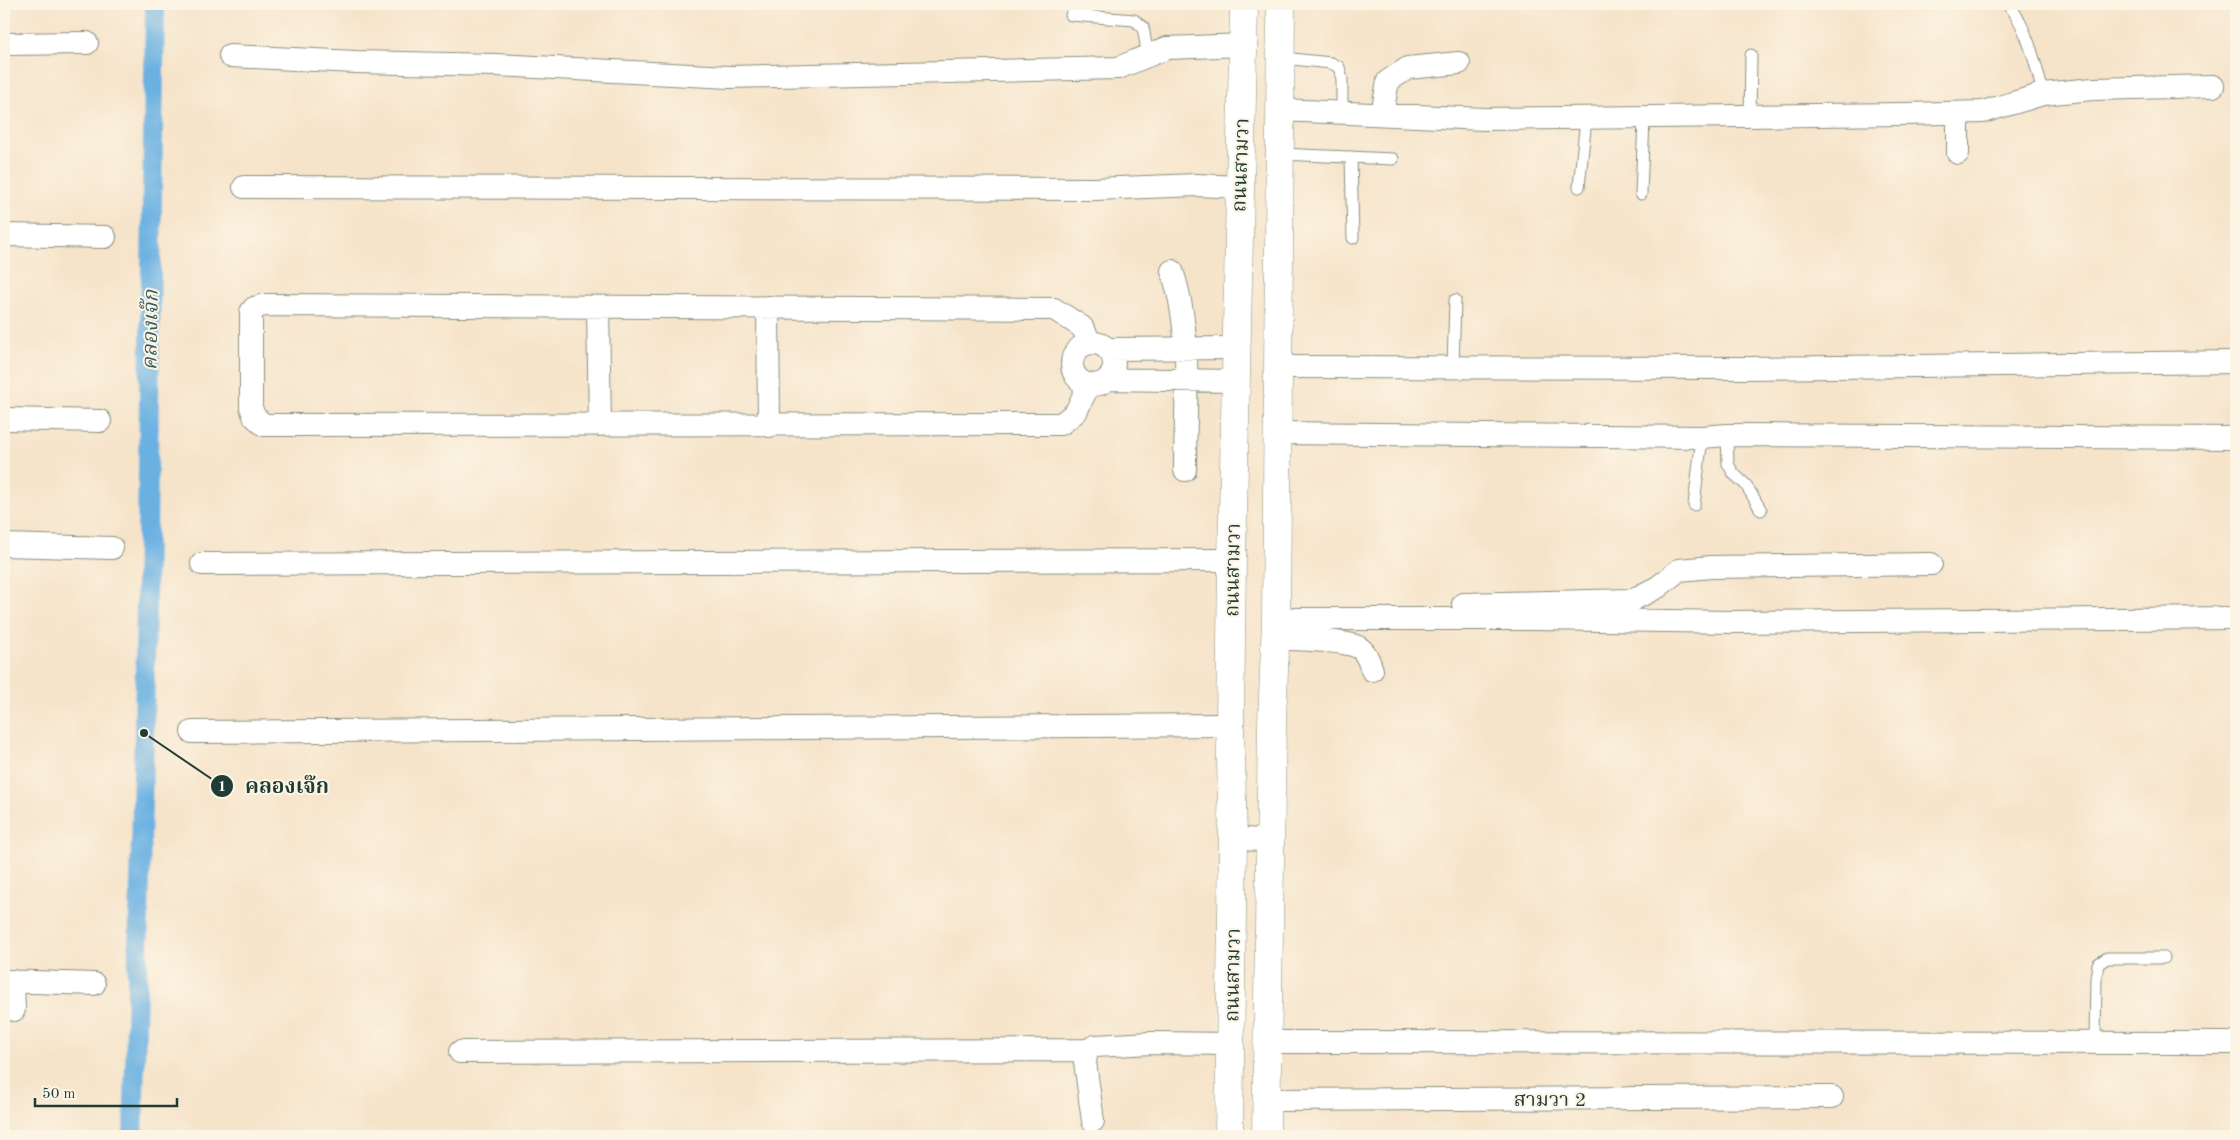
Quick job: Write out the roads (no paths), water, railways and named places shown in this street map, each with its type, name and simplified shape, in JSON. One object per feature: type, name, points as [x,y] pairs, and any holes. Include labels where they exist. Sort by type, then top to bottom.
[{"type":"street","name":"ถนนสามวา","points":[[1229,1136],[1234,838],[1230,726],[1232,560],[1244,4]]},
{"type":"street","name":"ถนนสามวา","points":[[1266,1136],[1275,622],[1282,58],[1281,4]]},
{"type":"street","points":[[4,44],[87,43]]},
{"type":"street","points":[[230,56],[356,62],[496,64],[729,77],[1118,68],[1167,48],[1244,45]]},
{"type":"street","points":[[1382,114],[1388,81],[1408,68],[1459,63]]},
{"type":"street","points":[[1281,110],[1484,119],[1644,119],[1983,112],[2043,94],[2093,89],[2213,86]]},
{"type":"street","points":[[1958,112],[1958,153]]},
{"type":"street","points":[[244,187],[1139,188],[1196,198],[1240,193]]},
{"type":"street","points":[[4,235],[105,238]]},
{"type":"street","points":[[1172,271],[1181,296],[1185,380],[1185,470]]},
{"type":"street","points":[[258,306],[768,308],[1054,309],[1082,327],[1113,358],[1113,369],[1098,382],[1076,412],[1061,424],[769,426],[600,424],[264,425],[258,421],[251,407],[251,312],[258,306]]},
{"type":"street","points":[[598,307],[600,424]]},
{"type":"street","points":[[768,308],[769,426]]},
{"type":"street","points":[[1235,381],[1098,382],[1080,380],[1073,372],[1072,363],[1075,353],[1082,346],[1236,348]]},
{"type":"street","points":[[1278,367],[1750,368],[2236,362]]},
{"type":"street","points":[[4,420],[100,421]]},
{"type":"street","points":[[1277,433],[1702,437],[1727,435],[2236,438]]},
{"type":"street","points":[[4,545],[112,548]]},
{"type":"street","points":[[202,564],[1232,560]]},
{"type":"street","points":[[1275,622],[1632,600],[1658,587],[1679,570],[1711,567],[1931,564]]},
{"type":"street","points":[[1275,622],[1537,619],[1732,622],[2236,618]]},
{"type":"street","points":[[1275,622],[1340,643],[1359,647],[1367,655],[1372,670]]},
{"type":"street","points":[[192,732],[1230,726]]},
{"type":"street","points":[[1234,838],[1270,841]]},
{"type":"street","points":[[14,1010],[9,981],[94,984]]},
{"type":"street","points":[[460,1052],[1087,1050],[1095,1046],[1152,1042],[1231,1044]]},
{"type":"street","points":[[1269,1042],[2236,1043]]},
{"type":"street","points":[[1087,1050],[1085,1062],[1093,1121]]},
{"type":"street","name":"สามวา 2","points":[[1268,1100],[1832,1097]]},
{"type":"lane","points":[[2008,4],[2017,14],[2037,64],[2043,94]]},
{"type":"lane","points":[[1071,15],[1134,20],[1143,27],[1148,57]]},
{"type":"lane","points":[[1750,117],[1751,55]]},
{"type":"lane","points":[[1282,58],[1331,63],[1339,67],[1342,79],[1342,113]]},
{"type":"lane","points":[[1578,187],[1586,119]]},
{"type":"lane","points":[[1641,194],[1644,119]]},
{"type":"lane","points":[[1281,154],[1393,159]]},
{"type":"lane","points":[[1351,157],[1353,238]]},
{"type":"lane","points":[[1452,367],[1455,300]]},
{"type":"lane","points":[[1727,435],[1728,464],[1734,474],[1746,485],[1761,510]]},
{"type":"lane","points":[[1694,505],[1702,437]]},
{"type":"lane","points":[[2095,1043],[2098,964],[2107,958],[2164,958]]},
{"type":"waterway","name":"คลองเจ๊ก","points":[[133,1136],[144,733],[155,4]]},
{"type":"place","name":"คลองเจ๊ก","points":[[144,733]]}]
